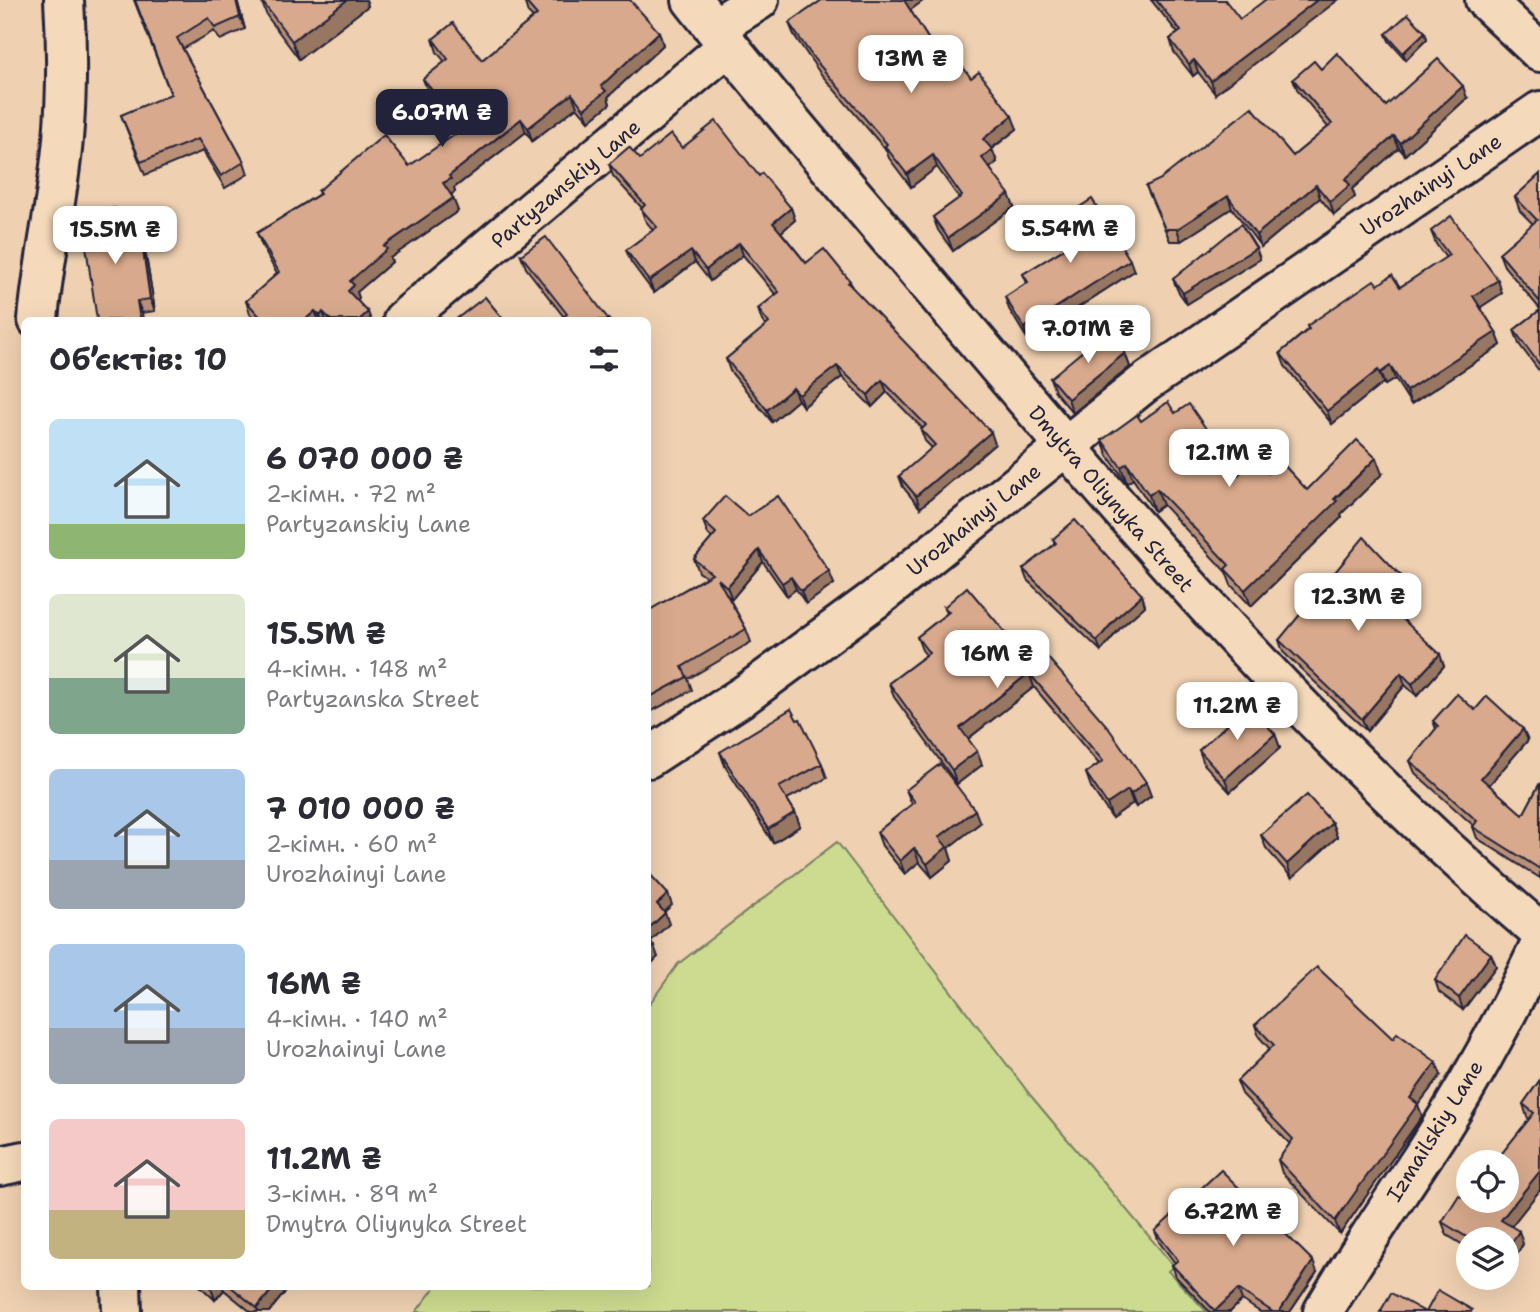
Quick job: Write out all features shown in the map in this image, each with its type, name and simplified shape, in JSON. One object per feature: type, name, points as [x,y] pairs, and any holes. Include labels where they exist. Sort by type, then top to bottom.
[{"type":"street","points":[[38,317],[43,266],[63,142],[68,60],[64,0]]},
{"type":"street","name":"Partyzanskiy Lane","points":[[405,317],[711,25],[759,0]]},
{"type":"street","points":[[1485,0],[1540,52]]},
{"type":"street","name":"Dmytra Oliynyka Street","points":[[711,25],[1161,560],[1277,684],[1461,865],[1540,932]]},
{"type":"street","name":"Urozhainyi Lane","points":[[651,756],[746,694],[878,597],[1185,355],[1540,111]]},
{"type":"street","name":"Izmailskiy Lane","points":[[1323,1312],[1366,1239],[1439,1130],[1508,1013],[1540,946]]},
{"type":"street","points":[[0,1166],[21,1162]]},
{"type":"street","points":[[121,1290],[122,1312]]},
{"type":"green space","points":[[837,842],[1031,1096],[1174,1266],[1168,1271],[1207,1312],[416,1312],[433,1290],[651,1290],[651,1002],[678,964]]},
{"type":"building","points":[[135,0],[236,0],[240,17],[215,28],[209,18],[177,38],[244,162],[221,176],[198,139],[141,162],[121,115],[171,94]]},
{"type":"building","points":[[261,0],[347,0],[292,41]]},
{"type":"building","points":[[524,0],[630,0],[659,32],[601,86],[606,91],[584,109],[572,94],[528,128],[521,119],[449,176],[451,179],[443,183],[453,198],[384,246],[387,249],[350,281],[354,285],[348,291],[368,312],[362,317],[328,317],[323,312],[320,316],[315,311],[308,317],[260,317],[246,301],[279,272],[257,233],[320,194],[318,191],[384,135],[409,166],[463,129],[423,79],[448,59],[433,39],[453,23],[482,60],[537,15]]},
{"type":"building","points":[[822,0],[904,0],[934,48],[944,41],[971,78],[979,72],[1012,116],[983,139],[992,149],[982,158],[1009,194],[948,238],[933,217],[962,196],[933,155],[907,174],[885,146],[887,144],[815,60],[789,23]]},
{"type":"building","points":[[1156,0],[1225,0],[1240,19],[1265,0],[1317,0],[1211,81],[1194,60],[1189,64],[1170,39],[1181,31]]},
{"type":"building","points":[[1408,14],[1425,32],[1403,53],[1386,34]]},
{"type":"building","points":[[1337,53],[1386,106],[1438,59],[1463,86],[1400,143],[1394,136],[1345,179],[1350,185],[1330,202],[1316,185],[1256,235],[1228,196],[1177,229],[1165,229],[1146,186],[1161,179],[1252,107],[1293,156],[1332,124],[1293,79],[1314,61],[1321,69]]},
{"type":"building","points":[[716,121],[759,176],[762,173],[791,208],[773,223],[806,263],[824,249],[850,281],[848,283],[991,432],[916,496],[899,476],[935,445],[921,430],[926,425],[882,380],[868,395],[837,366],[799,395],[793,388],[767,410],[726,359],[769,323],[758,309],[779,292],[739,243],[706,270],[691,251],[649,281],[626,250],[657,227],[641,209],[645,205],[609,164],[629,147],[640,159],[671,134],[682,148]]},
{"type":"building","points":[[1540,174],[1540,302],[1499,253],[1537,220],[1515,197]]},
{"type":"building","points":[[1092,199],[1130,260],[1024,328],[1005,297],[1028,282],[1023,274],[1069,246],[1055,223]]},
{"type":"building","points":[[115,208],[124,226],[128,225],[142,243],[150,299],[137,301],[140,317],[97,317],[81,213]]},
{"type":"building","points":[[1451,216],[1498,280],[1473,296],[1496,332],[1406,391],[1390,366],[1380,373],[1378,370],[1327,411],[1280,353],[1309,329],[1307,326],[1374,280],[1378,285],[1392,275],[1400,287],[1449,255],[1431,231]]},
{"type":"building","points":[[1241,224],[1256,248],[1183,293],[1173,279]]},
{"type":"building","points":[[546,237],[607,317],[563,317],[567,314],[521,255]]},
{"type":"building","points":[[485,297],[502,317],[459,317]]},
{"type":"building","points":[[1540,310],[1540,365],[1514,330]]},
{"type":"building","points":[[1107,331],[1125,353],[1068,399],[1050,378]]},
{"type":"building","points":[[1168,402],[1175,413],[1189,404],[1238,475],[1255,459],[1268,473],[1281,462],[1307,490],[1357,440],[1376,458],[1334,499],[1337,501],[1245,590],[1225,569],[1229,565],[1157,489],[1149,495],[1127,463],[1121,467],[1102,440],[1137,415],[1141,421]]},
{"type":"building","points":[[725,496],[748,516],[778,496],[829,571],[801,591],[791,577],[782,583],[759,550],[727,587],[718,579],[746,629],[682,667],[687,677],[651,696],[651,609],[712,574],[694,559],[716,533],[703,521]]},
{"type":"building","points":[[1075,520],[1142,595],[1117,617],[1097,641],[1023,569],[1056,543],[1053,539]]},
{"type":"building","points":[[1364,537],[1401,576],[1379,597],[1440,654],[1412,684],[1401,673],[1362,719],[1279,640]]},
{"type":"building","points":[[967,587],[1016,645],[1028,635],[1107,726],[1146,782],[1131,794],[1128,790],[1107,804],[1086,773],[1103,761],[1029,673],[960,728],[977,751],[952,770],[889,683],[929,653],[917,637],[949,612],[944,607]]},
{"type":"building","points":[[1457,694],[1475,710],[1487,696],[1523,729],[1481,778],[1523,815],[1540,783],[1540,869],[1473,827],[1477,821],[1410,761],[1438,726],[1433,721]]},
{"type":"building","points":[[1248,705],[1275,734],[1225,779],[1199,750]]},
{"type":"building","points":[[791,709],[797,720],[800,719],[822,764],[779,787],[795,812],[768,829],[720,752]]},
{"type":"building","points":[[940,764],[975,810],[939,837],[947,847],[927,864],[914,848],[900,861],[877,832],[915,802],[906,790]]},
{"type":"building","points":[[1307,795],[1332,823],[1287,864],[1261,835]]},
{"type":"building","points":[[651,875],[668,894],[657,904],[665,913],[651,926]]},
{"type":"building","points":[[1465,935],[1491,954],[1459,998],[1435,980]]},
{"type":"building","points":[[1317,967],[1393,1039],[1397,1033],[1436,1062],[1410,1098],[1418,1104],[1335,1221],[1278,1160],[1293,1139],[1237,1081],[1274,1045],[1255,1025]]},
{"type":"building","points":[[1540,1080],[1540,1171],[1519,1197],[1519,1150],[1505,1150],[1534,1113],[1523,1104]]},
{"type":"building","points":[[1221,1170],[1313,1261],[1279,1312],[1273,1312],[1238,1289],[1215,1311],[1172,1265],[1178,1260],[1155,1231]]},
{"type":"building","points":[[1456,1200],[1456,1213],[1507,1213],[1501,1220],[1512,1227],[1456,1227],[1456,1230],[1442,1222]]},
{"type":"building","points":[[235,1290],[272,1290],[257,1308]]},
{"type":"building","points":[[1438,1290],[1472,1310],[1471,1312],[1426,1312]]},
{"type":"building","points":[[1391,1293],[1425,1312],[1380,1312]]}]
